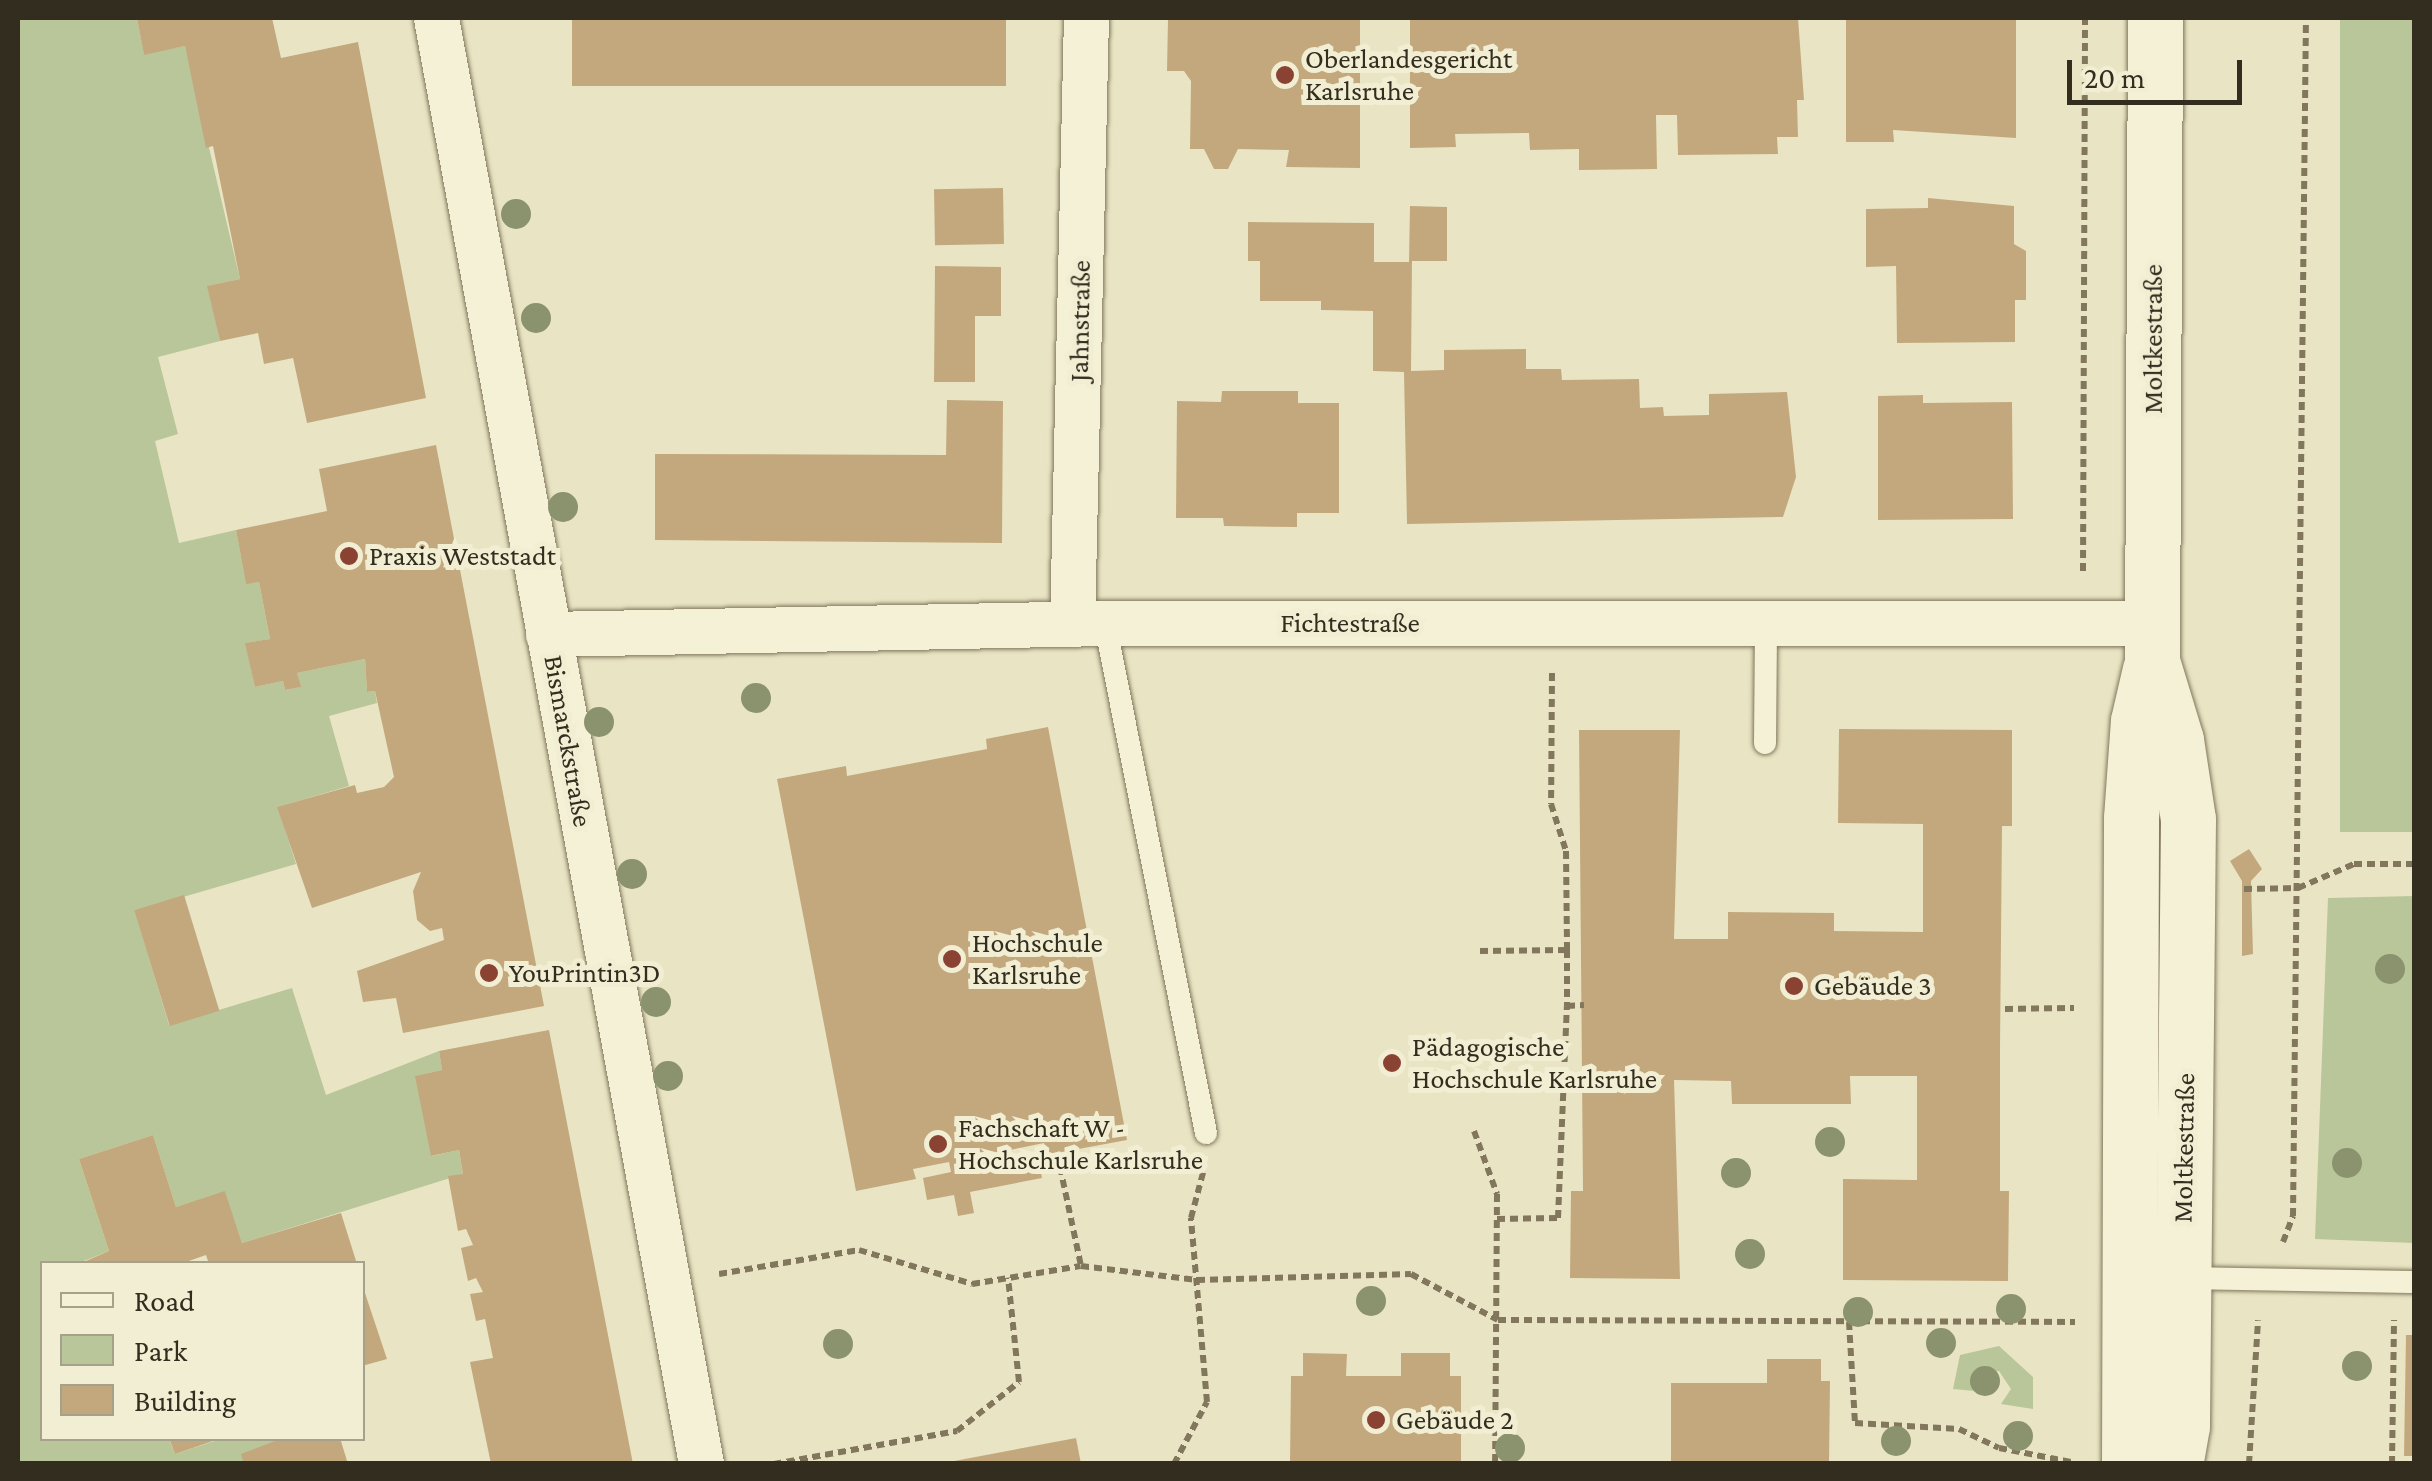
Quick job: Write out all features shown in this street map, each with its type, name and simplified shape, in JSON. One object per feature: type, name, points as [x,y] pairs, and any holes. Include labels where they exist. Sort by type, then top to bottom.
[{"type":"main road","name":"Moltkestraße","points":[[2129,1464],[2155,1278],[2188,819],[2176,740],[2152,642],[2155,18]]},
{"type":"main road","name":"Moltkestraße","points":[[2155,1278],[2182,1426],[2175,1464]]},
{"type":"street","name":"Bismarckstraße","points":[[436,18],[700,1464]]},
{"type":"street","name":"Jahnstraße","points":[[1086,18],[1088,624]]},
{"type":"street","name":"Fichtestraße","points":[[548,634],[1088,624],[1766,622],[2152,642]]},
{"type":"lane","points":[[1765,744],[1766,622]]},
{"type":"lane","points":[[1088,624],[1206,1133]]},
{"type":"lane","points":[[2155,1278],[2404,1282]]},
{"type":"path","points":[[2249,1464],[2257,1324],[2268,1280],[2293,1216],[2306,18]]},
{"type":"path","points":[[1498,1219],[1558,1218],[1567,950],[1566,851],[1551,804],[1552,623]]},
{"type":"path","points":[[1480,951],[1567,950]]},
{"type":"path","points":[[1567,1006],[1584,1006]]},
{"type":"path","points":[[1474,1131],[1497,1194],[1496,1464]]},
{"type":"path","points":[[1174,1464],[1207,1402],[1191,1218],[1209,1150],[1206,1133]]},
{"type":"path","points":[[1040,1170],[1060,1167],[1081,1266]]},
{"type":"path","points":[[668,1284],[858,1250],[972,1284],[1081,1266],[1198,1280],[1411,1274],[1498,1320],[2071,1322]]},
{"type":"path","points":[[774,1464],[957,1432],[1019,1382],[1008,1278]]},
{"type":"path","points":[[2392,1464],[2404,1282]]},
{"type":"path","points":[[1849,1322],[1855,1423],[1959,1429],[1999,1448],[2071,1462]]},
{"type":"green space","points":[[18,18],[137,18],[144,54],[185,46],[240,279],[208,286],[220,341],[158,357],[178,434],[155,441],[179,543],[236,530],[246,583],[259,582],[270,639],[246,643],[255,687],[283,681],[285,690],[300,687],[297,673],[365,659],[367,692],[375,691],[377,703],[329,716],[349,786],[278,807],[296,864],[135,911],[169,1025],[292,988],[326,1095],[439,1051],[442,1070],[416,1076],[432,1156],[459,1150],[463,1174],[242,1243],[225,1192],[176,1207],[153,1135],[79,1159],[109,1251],[84,1261],[40,1261],[40,1441],[170,1441],[175,1454],[215,1441],[280,1441],[244,1463],[18,1463]]},
{"type":"green space","points":[[2340,18],[2414,18],[2414,832],[2340,832]]},
{"type":"green space","points":[[2414,896],[2414,1243],[2315,1239],[2328,898]]},
{"type":"green space","points":[[1999,1346],[2033,1377],[2033,1409],[2001,1404],[2011,1389],[1999,1371],[1981,1375],[1975,1391],[1953,1389],[1960,1355]]},
{"type":"building","points":[[137,18],[272,18],[281,58],[358,42],[426,398],[307,423],[293,358],[264,364],[258,333],[220,341],[207,286],[240,279],[213,146],[206,148],[185,46],[144,55]]},
{"type":"building","points":[[572,18],[1006,18],[1006,86],[572,86]]},
{"type":"building","points":[[1168,18],[1360,18],[1360,168],[1286,167],[1289,150],[1238,149],[1228,169],[1214,169],[1204,149],[1190,149],[1191,81],[1184,71],[1167,71]]},
{"type":"building","points":[[1410,18],[1798,18],[1804,100],[1797,100],[1798,137],[1777,137],[1778,154],[1678,155],[1677,115],[1656,115],[1657,169],[1579,170],[1579,149],[1530,150],[1529,133],[1455,134],[1456,147],[1410,148]]},
{"type":"building","points":[[1846,18],[2016,18],[2016,138],[1893,130],[1894,142],[1846,142]]},
{"type":"building","points":[[1003,188],[1004,244],[935,245],[934,189]]},
{"type":"building","points":[[1928,198],[2014,206],[2014,244],[2026,251],[2026,300],[2015,300],[2015,342],[1897,343],[1896,266],[1866,267],[1866,209],[1928,208]]},
{"type":"building","points":[[1410,206],[1447,207],[1447,261],[1412,261],[1411,371],[1444,370],[1444,350],[1526,349],[1526,369],[1561,369],[1562,380],[1639,379],[1640,408],[1663,407],[1664,416],[1709,415],[1709,394],[1787,392],[1796,477],[1783,517],[1407,524],[1404,372],[1373,371],[1373,311],[1321,310],[1321,301],[1260,301],[1260,261],[1248,261],[1248,222],[1374,223],[1374,262],[1409,262]]},
{"type":"building","points":[[935,266],[1001,267],[1001,316],[975,316],[975,382],[934,382]]},
{"type":"building","points":[[1222,391],[1298,391],[1298,403],[1339,403],[1339,513],[1297,513],[1297,527],[1224,526],[1223,518],[1176,518],[1177,401],[1221,402]]},
{"type":"building","points":[[1923,395],[1923,403],[2012,402],[2013,519],[1878,520],[1878,396]]},
{"type":"building","points":[[947,400],[1003,401],[1002,543],[655,540],[655,454],[946,455]]},
{"type":"building","points":[[436,445],[544,1006],[403,1033],[396,998],[363,1002],[357,971],[444,940],[442,928],[430,931],[417,920],[413,891],[421,872],[312,908],[277,807],[355,785],[357,793],[384,787],[394,777],[375,691],[367,692],[365,659],[297,673],[301,687],[285,690],[283,681],[255,687],[245,643],[270,639],[259,582],[246,584],[236,530],[327,511],[319,469]]},
{"type":"building","name":"Hochschule Karlsruhe","points":[[1048,727],[1127,1140],[1046,1155],[1044,1143],[1010,1150],[1013,1162],[1038,1157],[1042,1178],[970,1192],[974,1213],[958,1216],[954,1195],[927,1200],[923,1178],[951,1172],[949,1162],[913,1169],[916,1179],[856,1191],[777,779],[846,766],[847,776],[987,749],[986,739]]},
{"type":"building","name":"Gebäude 3","points":[[1839,729],[2012,730],[2012,826],[2002,826],[2000,1050],[2000,1191],[2009,1191],[2008,1281],[1843,1280],[1843,1179],[1917,1180],[1917,1076],[1850,1076],[1851,1104],[1732,1104],[1731,1081],[1674,1080],[1680,1279],[1570,1278],[1571,1191],[1583,1191],[1579,730],[1680,730],[1674,939],[1728,939],[1728,912],[1834,913],[1834,931],[1923,932],[1923,824],[1838,823]]},
{"type":"building","points":[[2249,849],[2262,869],[2251,881],[2253,954],[2242,956],[2242,881],[2230,861]]},
{"type":"building","points":[[184,895],[219,1011],[170,1026],[134,910]]},
{"type":"building","points":[[549,1030],[633,1464],[491,1464],[470,1362],[493,1358],[485,1319],[476,1321],[470,1294],[483,1292],[476,1278],[468,1281],[461,1248],[473,1245],[466,1229],[458,1231],[448,1176],[463,1174],[459,1150],[431,1156],[415,1076],[442,1070],[439,1051]]},
{"type":"building","points":[[153,1135],[176,1207],[225,1191],[242,1243],[341,1213],[356,1261],[208,1261],[206,1255],[189,1261],[86,1261],[109,1251],[79,1159]]},
{"type":"building","points":[[365,1293],[387,1359],[365,1365]]},
{"type":"building","points":[[2406,1335],[2414,1335],[2414,1456],[2404,1456]]},
{"type":"building","name":"Gebäude 2","points":[[1303,1353],[1347,1354],[1346,1376],[1401,1376],[1401,1353],[1450,1353],[1450,1376],[1461,1376],[1461,1464],[1290,1464],[1291,1376],[1303,1376]]},
{"type":"building","points":[[1767,1359],[1821,1359],[1821,1381],[1830,1381],[1829,1464],[1671,1464],[1671,1383],[1767,1383]]},
{"type":"building","points":[[1076,1438],[1081,1464],[949,1464],[949,1462]]},
{"type":"building","points":[[170,1441],[213,1441],[175,1454]]},
{"type":"building","points":[[275,1441],[341,1441],[348,1464],[244,1464],[241,1454]]},
{"type":"place","name":"Oberlandesgericht Karlsruhe","points":[[1285,75]]},
{"type":"place","name":"Praxis Weststadt","points":[[349,556]]},
{"type":"place","name":"Hochschule Karlsruhe","points":[[952,959]]},
{"type":"place","name":"YouPrintin3D","points":[[489,973]]},
{"type":"place","name":"Gebäude 3","points":[[1794,986]]},
{"type":"place","name":"Pädagogische Hochschule Karlsruhe","points":[[1392,1063]]},
{"type":"place","name":"Fachschaft W - Hochschule Karlsruhe","points":[[938,1144]]},
{"type":"place","name":"Gebäude 2","points":[[1376,1420]]}]
